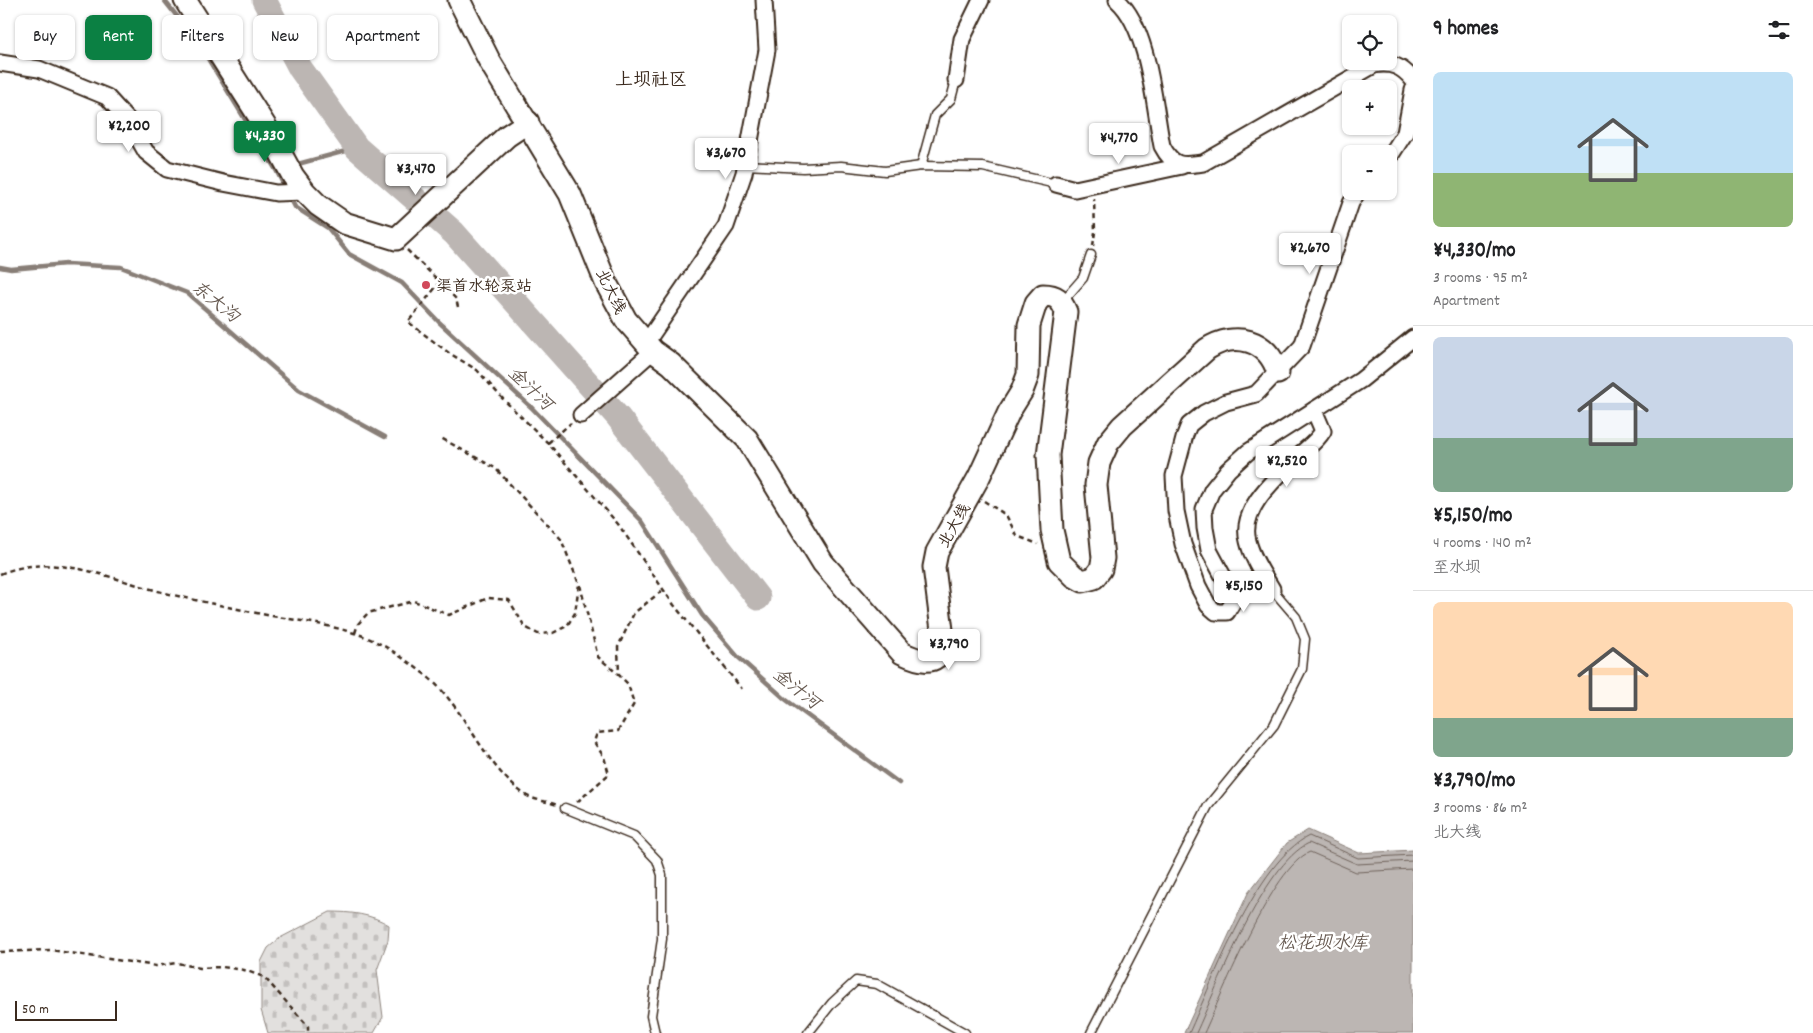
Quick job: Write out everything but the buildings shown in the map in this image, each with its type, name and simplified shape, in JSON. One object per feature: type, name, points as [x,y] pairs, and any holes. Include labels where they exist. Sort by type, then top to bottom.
[{"type":"street","points":[[185,0],[269,132],[297,187],[318,205],[344,223],[403,232],[507,136],[528,122]]},
{"type":"street","name":"北大线","points":[[459,0],[490,62],[570,194],[606,283],[626,320],[650,347],[671,364],[746,439],[823,563],[902,653],[917,660],[931,661],[940,655],[944,646],[934,567],[937,552],[971,493],[1028,375],[1029,326],[1036,303],[1042,295],[1054,295],[1062,302]]},
{"type":"street","points":[[581,415],[631,370],[650,347],[726,226],[745,165],[767,50],[764,0]]},
{"type":"street","points":[[956,80],[962,39],[981,0]]},
{"type":"street","points":[[1117,0],[1124,6],[1140,39],[1162,146],[1168,159],[1182,166]]},
{"type":"street","points":[[0,63],[38,69],[107,97],[127,119],[146,152],[167,168],[223,184],[276,194],[297,187]]},
{"type":"street","points":[[1056,184],[1075,189],[1203,163],[1374,65],[1388,63],[1406,70],[1413,80]]},
{"type":"street","points":[[1397,146],[1405,133],[1413,90]]},
{"type":"street","points":[[1353,200],[1302,346],[1256,394],[1226,402],[1204,413],[1189,425],[1174,476],[1176,511],[1183,544],[1198,586],[1208,605],[1216,612],[1227,612],[1233,602],[1231,591],[1209,550],[1204,508],[1212,490],[1228,470],[1248,452],[1361,380],[1413,338]]},
{"type":"street","points":[[1062,302],[1066,312],[1065,323],[1048,455],[1052,530],[1060,560],[1074,576],[1083,581],[1094,578],[1103,558],[1096,485],[1103,453],[1122,426],[1207,349],[1220,341],[1238,339],[1249,341],[1268,352],[1274,361],[1278,373]]},
{"type":"street","points":[[1272,589],[1255,560],[1247,540],[1246,529],[1253,507],[1299,455],[1317,441],[1323,431],[1314,410]]},
{"type":"lane","points":[[921,166],[935,115],[951,98],[956,80]]},
{"type":"lane","points":[[745,165],[803,168],[841,166],[885,171],[921,166],[983,166],[1056,184]]},
{"type":"lane","points":[[1062,302],[1083,278],[1091,255]]},
{"type":"lane","points":[[1091,1033],[1208,806],[1274,724],[1302,669],[1305,639],[1296,617],[1272,589]]},
{"type":"lane","points":[[565,808],[634,836],[658,860],[662,875],[662,939],[651,1016],[654,1033]]},
{"type":"lane","points":[[808,1033],[832,1003],[856,981],[877,984],[965,1033]]},
{"type":"path","points":[[1091,255],[1095,232],[1093,185]]},
{"type":"path","points":[[403,232],[440,282],[456,299],[458,307]]},
{"type":"path","points":[[440,282],[408,322],[449,353],[477,370],[548,444],[618,524],[664,589],[742,689]]},
{"type":"path","points":[[548,444],[562,431]]},
{"type":"path","points":[[0,574],[12,569],[41,565],[86,570],[162,592],[355,633],[389,649],[425,674],[463,717],[496,767],[526,795],[565,808],[582,799],[608,774],[604,757],[594,742],[597,733],[618,731],[634,704],[628,684],[598,657],[579,584],[561,539],[495,468],[441,438]]},
{"type":"path","points":[[971,493],[1006,514],[1017,536],[1056,550]]},
{"type":"path","points":[[355,633],[358,624],[368,613],[386,608],[414,601],[449,615],[488,598],[509,600],[525,627],[538,634],[553,633],[567,626],[574,613],[579,584]]},
{"type":"path","points":[[619,674],[618,648],[634,613],[664,589]]},
{"type":"path","points":[[0,952],[50,950],[156,966],[177,963],[200,968],[222,967],[244,970],[264,977],[308,1026],[308,1033]]},
{"type":"green space","points":[[330,912],[361,914],[389,925],[388,940],[377,970],[383,1017],[374,1033],[268,1033],[261,1010],[261,962],[268,948],[280,938]]},
{"type":"water","name":"松花坝水库","points":[[1308,830],[1359,853],[1413,850],[1413,1033],[1184,1033],[1248,893],[1287,843]]},
{"type":"waterway","name":"金汁河","points":[[164,0],[199,44],[276,170],[295,207],[328,228],[349,254],[402,283],[439,322],[531,407],[642,521],[702,615],[738,657],[785,699],[899,783]]},
{"type":"waterway","points":[[264,0],[300,68],[357,148],[454,233],[618,417],[758,598]]},
{"type":"waterway","points":[[294,165],[357,148]]},
{"type":"waterway","name":"东大沟","points":[[0,267],[11,269],[66,264],[121,267],[187,293],[299,390],[385,437]]},
{"type":"place","name":"渠首水轮泵站","points":[[426,285]]},
{"type":"district","name":"上坝社区","points":[[651,79]]}]
